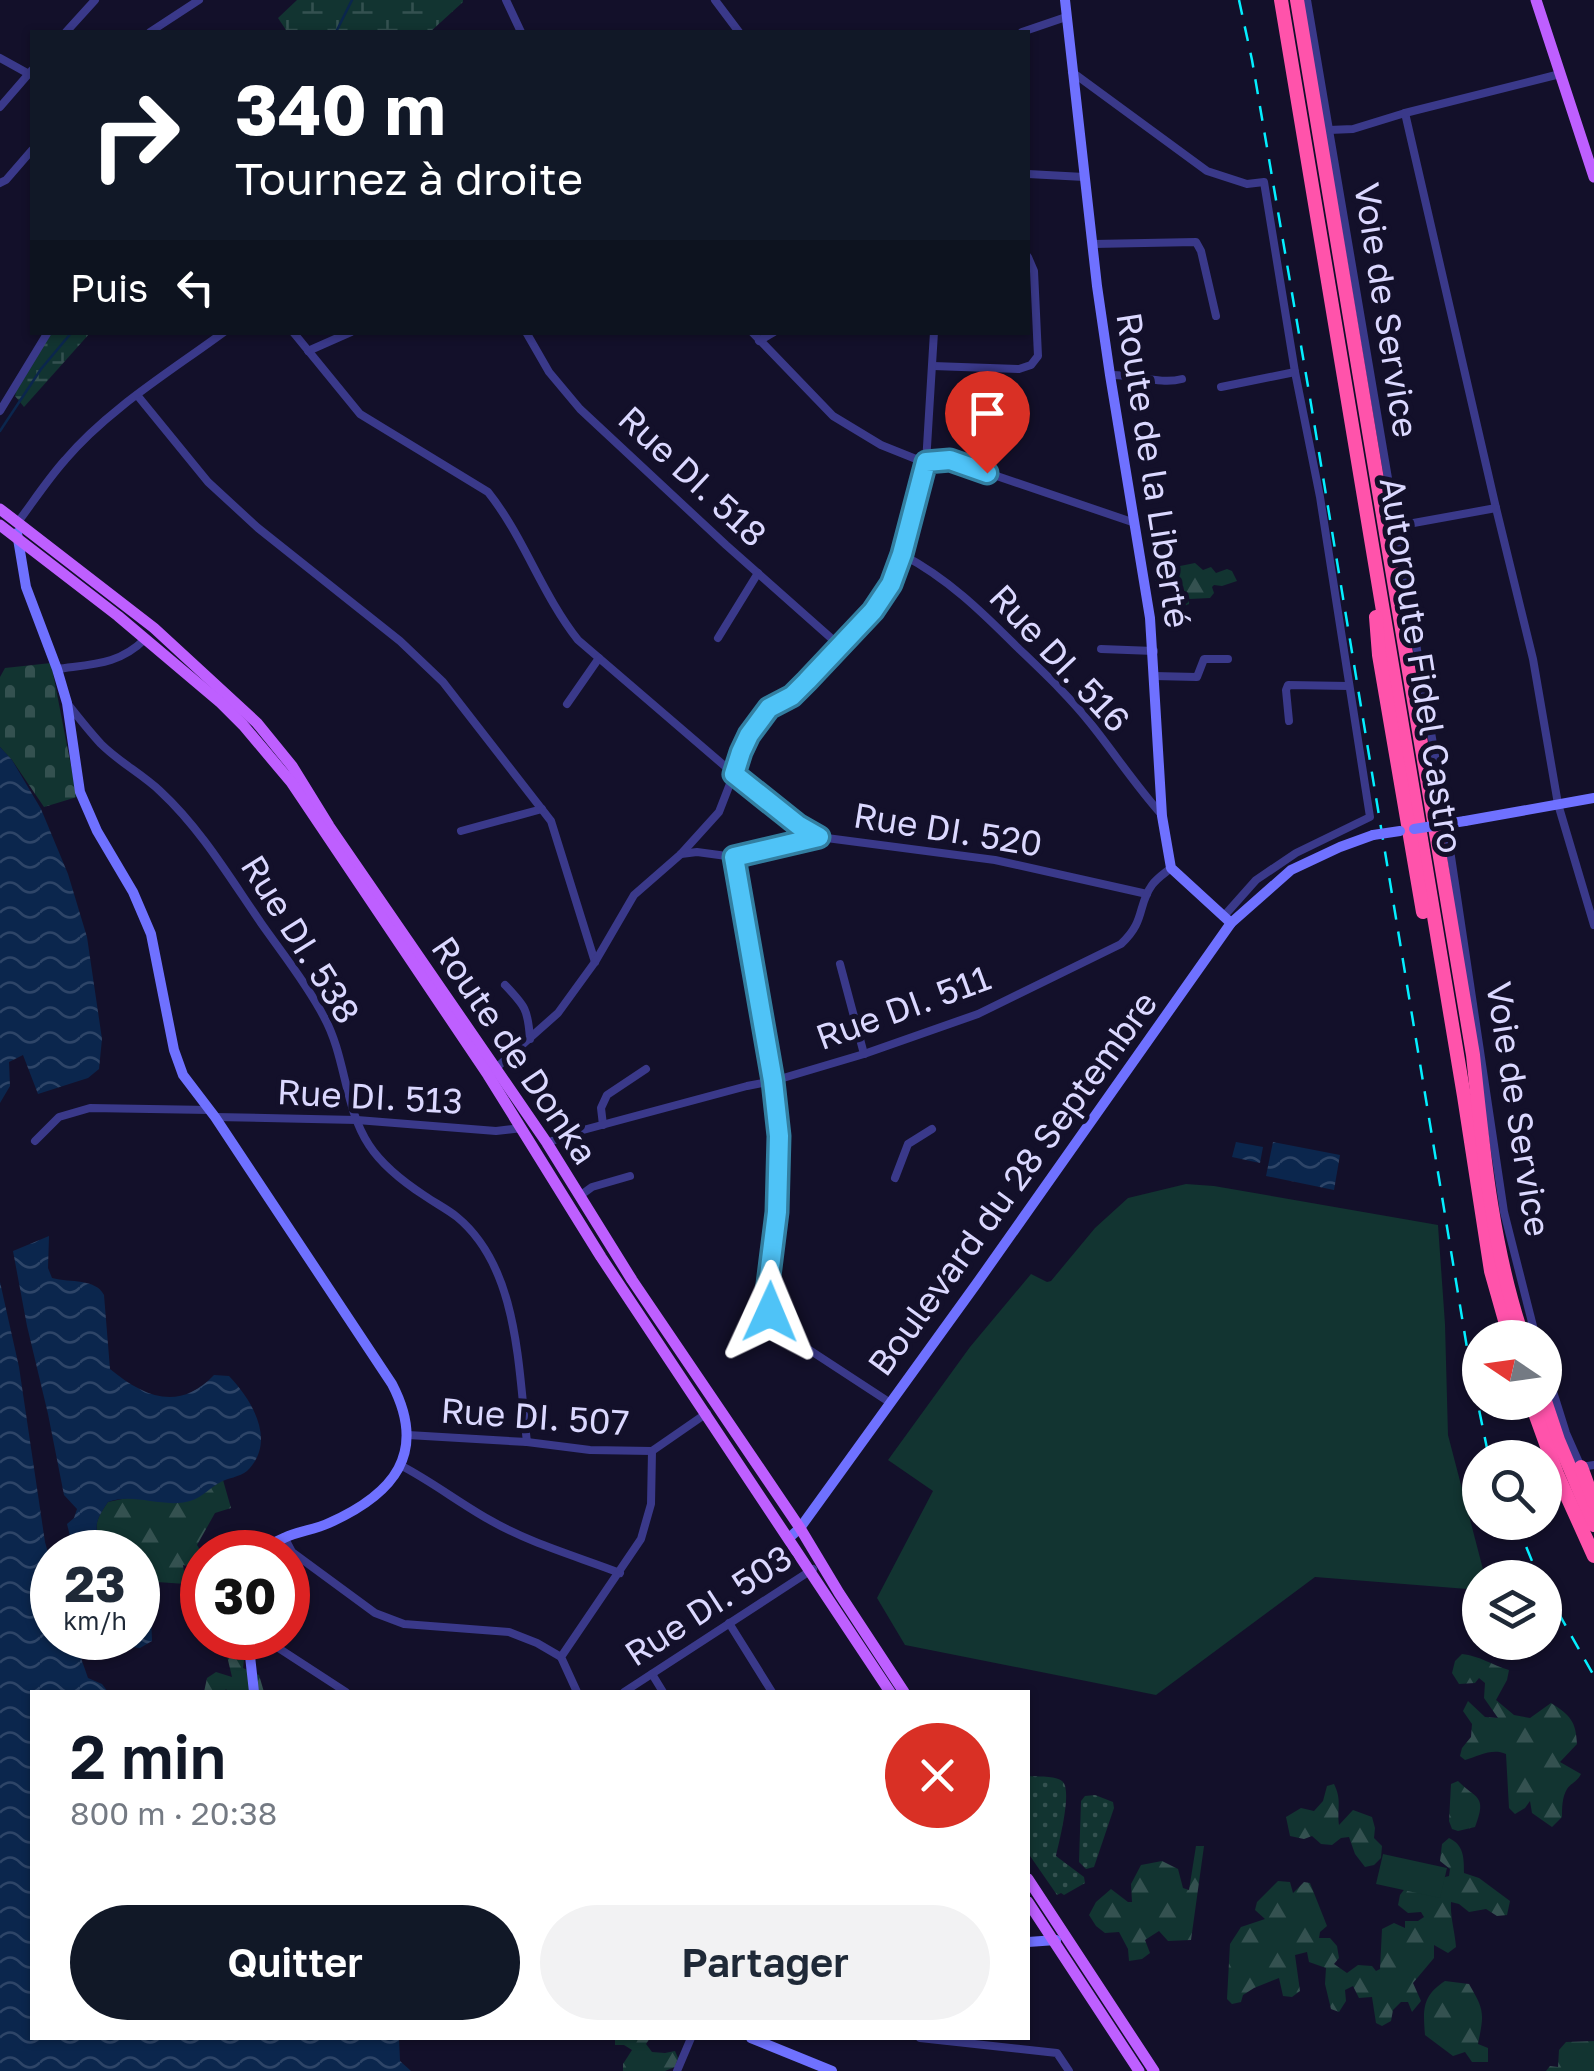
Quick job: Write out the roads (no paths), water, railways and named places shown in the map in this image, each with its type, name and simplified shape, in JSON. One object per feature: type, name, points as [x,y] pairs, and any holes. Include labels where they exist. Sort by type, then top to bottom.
[{"type":"highway","name":"Autoroute Fidel Castro","points":[[1282,0],[1490,1271],[1505,1320]]},
{"type":"highway","name":"Autoroute Fidel Castro","points":[[1296,0],[1309,45],[1470,1036],[1491,1202],[1517,1320]]},
{"type":"highway","points":[[1369,524],[1379,655],[1407,830],[1465,1162],[1490,1271]]},
{"type":"highway","points":[[1538,1420],[1594,1556]]},
{"type":"highway","points":[[1551,1420],[1594,1526]]},
{"type":"highway","points":[[1587,1466],[1594,1502]]},
{"type":"main road","name":"Route de la Liberté","points":[[1066,0],[1092,244],[1145,576],[1154,651],[1162,816],[1171,868]]},
{"type":"main road","points":[[1536,0],[1594,177]]},
{"type":"main road","name":"Route de Donka","points":[[0,509],[121,611],[145,639],[243,724],[291,782],[789,1538],[816,1567],[903,1690]]},
{"type":"main road","points":[[18,522],[16,539],[26,587],[66,703],[80,792],[151,934],[174,1050],[183,1075],[403,1404],[408,1436],[400,1466],[380,1492],[355,1510],[308,1530]]},
{"type":"main road","name":"Route de Donka","points":[[0,525],[121,611],[154,628],[257,723],[285,758],[547,1143],[632,1280],[800,1528],[816,1567],[889,1690]]},
{"type":"main road","points":[[1558,804],[1594,798]]},
{"type":"main road","name":"Boulevard du 28 Septembre","points":[[789,1538],[987,1268],[1227,919],[1292,870],[1373,835],[1558,804]]},
{"type":"main road","points":[[1171,868],[1227,919]]},
{"type":"main road","points":[[250,1660],[254,1690]]},
{"type":"main road","points":[[1030,1882],[1154,2071]]},
{"type":"main road","points":[[1030,1905],[1139,2071]]},
{"type":"main road","points":[[1030,1942],[1067,1939]]},
{"type":"main road","points":[[756,2040],[832,2071]]},
{"type":"street","points":[[68,30],[95,0]]},
{"type":"street","points":[[153,30],[199,0]]},
{"type":"street","points":[[506,0],[520,30]]},
{"type":"street","points":[[715,0],[737,30]]},
{"type":"street","name":"Voie de Service","points":[[1307,0],[1309,45],[1330,130],[1397,526],[1504,1212],[1531,1320]]},
{"type":"street","points":[[1028,30],[1066,17]]},
{"type":"street","points":[[0,58],[30,72]]},
{"type":"street","points":[[1072,72],[1207,171],[1247,184],[1264,182],[1320,497],[1370,817],[1296,853],[1256,880],[1227,919]]},
{"type":"street","points":[[0,107],[30,73]]},
{"type":"street","points":[[1330,130],[1353,129],[1560,74]]},
{"type":"street","points":[[1405,113],[1533,658],[1558,804],[1594,925]]},
{"type":"street","points":[[0,183],[30,152]]},
{"type":"street","points":[[1030,174],[1084,177]]},
{"type":"street","points":[[1092,244],[1196,242],[1216,316]]},
{"type":"street","points":[[933,366],[1019,369],[1030,365],[1038,356],[1034,271],[1030,261]]},
{"type":"street","points":[[0,412],[46,335]]},
{"type":"street","points":[[18,522],[65,459],[93,432],[220,335]]},
{"type":"street","name":"Rue DI. 520","points":[[295,335],[360,414],[488,492],[503,511],[558,615],[578,640],[798,825],[819,837],[995,860],[1147,894]]},
{"type":"street","points":[[308,352],[345,335]]},
{"type":"street","name":"Rue DI. 518","points":[[528,335],[549,372],[580,410],[840,646]]},
{"type":"street","points":[[754,335],[833,416],[881,445],[926,462],[950,460],[1134,524]]},
{"type":"street","points":[[759,341],[769,335]]},
{"type":"street","points":[[496,1068],[558,1013],[595,962],[634,895],[681,854],[718,812],[749,735],[769,708],[792,696],[873,611],[891,584],[926,462],[934,335]]},
{"type":"street","points":[[1221,387],[1295,372]]},
{"type":"street","points":[[1110,375],[1128,374],[1160,382],[1182,379]]},
{"type":"street","points":[[137,396],[208,482],[258,528],[400,641],[443,682],[551,821],[595,962]]},
{"type":"street","points":[[1397,526],[1496,508]]},
{"type":"street","name":"Rue DI. 516","points":[[902,554],[932,570],[1040,668],[1089,721],[1162,816]]},
{"type":"street","points":[[718,638],[758,573]]},
{"type":"street","points":[[57,669],[110,662],[131,653],[145,639]]},
{"type":"street","points":[[1101,648],[1154,651]]},
{"type":"street","points":[[567,704],[599,658]]},
{"type":"street","points":[[1154,676],[1192,678],[1197,676],[1204,659],[1228,659]]},
{"type":"street","points":[[1289,720],[1288,685],[1349,686]]},
{"type":"street","name":"Rue DI. 538","points":[[66,703],[102,745],[160,792],[208,845],[324,1017],[357,1120],[370,1147],[421,1194],[457,1217],[478,1240],[498,1274],[511,1313],[528,1442]]},
{"type":"street","points":[[460,831],[542,809]]},
{"type":"street","points":[[681,854],[734,857],[819,837]]},
{"type":"street","points":[[734,857],[779,1136],[777,1212],[766,1300],[782,1332],[889,1402]]},
{"type":"street","name":"Rue DI. 511","points":[[547,1143],[864,1054],[978,1014],[1121,944],[1139,922],[1153,883],[1171,868]]},
{"type":"street","points":[[840,964],[864,1054]]},
{"type":"street","points":[[505,985],[523,1004],[530,1039]]},
{"type":"street","points":[[602,1125],[601,1108],[606,1095],[646,1069]]},
{"type":"street","name":"Rue DI. 513","points":[[36,1141],[59,1117],[90,1108],[357,1120],[496,1131],[522,1128]]},
{"type":"street","points":[[894,1178],[908,1144],[932,1130]]},
{"type":"street","points":[[581,1196],[592,1187],[630,1176]]},
{"type":"street","name":"Rue DI. 507","points":[[408,1436],[652,1451],[707,1413]]},
{"type":"street","points":[[1562,1420],[1587,1466]]},
{"type":"street","points":[[562,1656],[642,1539],[652,1504],[652,1451]]},
{"type":"street","points":[[400,1466],[522,1536],[620,1573]]},
{"type":"street","points":[[310,1565],[375,1613],[404,1624],[509,1632],[537,1643],[562,1656],[577,1690]]},
{"type":"street","name":"Rue DI. 503","points":[[627,1690],[816,1567]]},
{"type":"street","points":[[728,1623],[771,1690]]},
{"type":"street","points":[[297,1660],[343,1690]]},
{"type":"street","points":[[652,1674],[662,1690]]},
{"type":"street","points":[[677,2071],[690,2040]]},
{"type":"street","points":[[938,2040],[1057,2053],[1068,2071]]},
{"type":"water","points":[[0,747],[41,809],[68,874],[87,937],[102,1039],[99,1069],[88,1078],[38,1094],[23,1055],[9,1062],[10,1086],[0,1103]]},
{"type":"water","points":[[1236,1142],[1263,1147],[1260,1163],[1232,1157]]},
{"type":"water","points":[[1273,1142],[1340,1155],[1334,1190],[1266,1176]]},
{"type":"water","points":[[49,1236],[48,1268],[52,1278],[89,1283],[100,1290],[104,1295],[110,1369],[136,1387],[175,1397],[201,1387],[214,1375],[229,1376],[253,1409],[261,1435],[256,1460],[247,1471],[182,1503],[129,1499],[108,1502],[99,1517],[98,1530],[68,1530],[67,1524],[77,1509],[64,1495],[13,1251]]},
{"type":"water","points":[[0,1282],[19,1367],[43,1530],[30,1530],[30,1660],[82,1660],[88,1678],[106,1690],[30,1690],[30,2040],[399,2040],[400,2061],[411,2071],[0,2071]]},
{"type":"waterway","points":[[337,30],[352,0]]},
{"type":"waterway","points":[[0,431],[41,369],[69,335]]},
{"type":"railway","points":[[1239,0],[1485,1440]]},
{"type":"railway","points":[[1523,1540],[1532,1560]]},
{"type":"railway","points":[[1562,1619],[1594,1676]]}]
